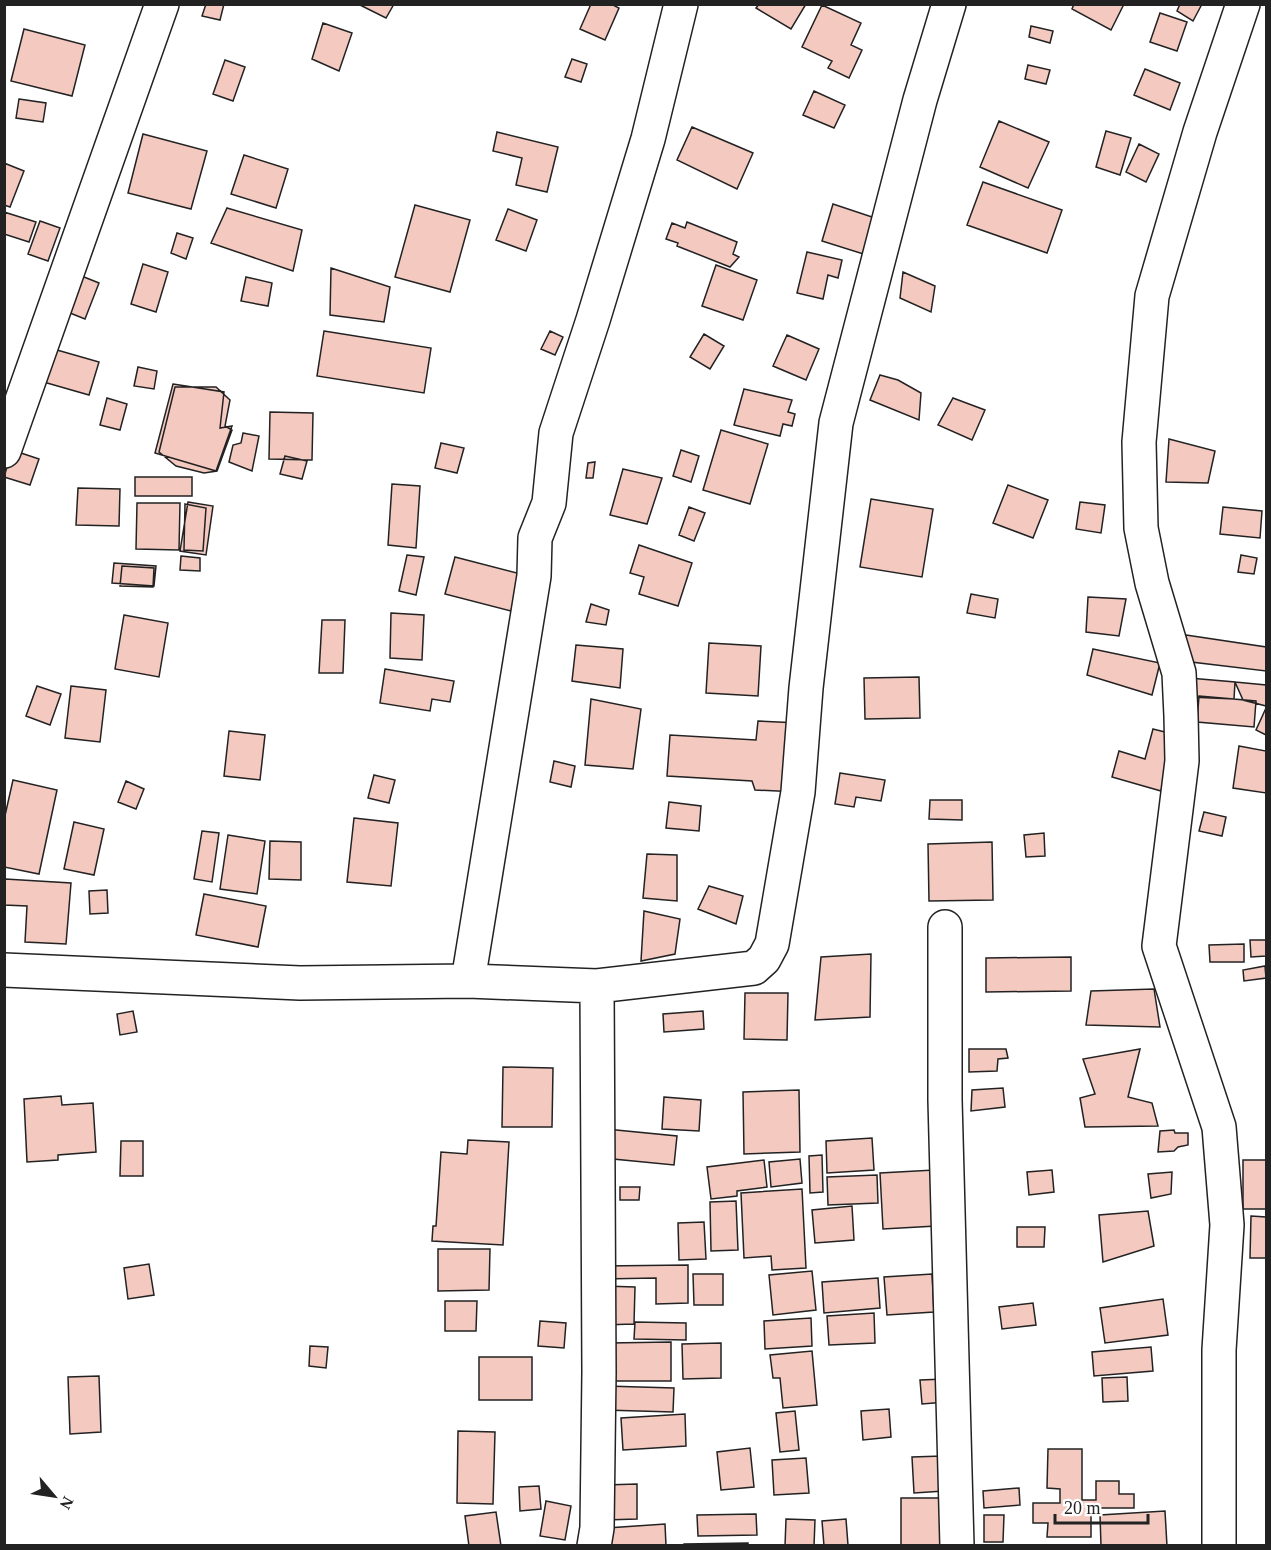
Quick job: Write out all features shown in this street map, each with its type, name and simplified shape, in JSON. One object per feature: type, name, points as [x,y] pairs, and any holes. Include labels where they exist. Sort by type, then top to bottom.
[{"type":"street","points":[[4,451],[162,4]]},
{"type":"street","points":[[468,981],[534,576],[535,538],[549,503],[556,433],[594,320],[648,139],[681,4]]},
{"type":"street","points":[[4,970],[300,983],[468,981],[597,986],[754,968],[764,959],[772,944],[798,792],[806,688],[836,423],[920,100],[950,4]]},
{"type":"street","points":[[1220,1545],[1219,1350],[1227,1225],[1219,1127],[1159,946],[1182,761],[1179,674],[1152,583],[1141,528],[1139,442],[1152,296],[1200,132],[1243,4]]},
{"type":"street","points":[[945,927],[945,1100],[957,1545]]},
{"type":"street","points":[[594,1545],[597,1528],[599,1372],[597,986]]},
{"type":"building","points":[[206,4],[224,4],[220,20],[202,16]]},
{"type":"building","points":[[358,4],[394,4],[386,18]]},
{"type":"building","points":[[591,4],[611,4],[619,8],[605,40],[580,29]]},
{"type":"building","points":[[759,4],[806,4],[791,29],[756,8]]},
{"type":"building","points":[[1074,4],[1124,4],[1111,30],[1072,9]]},
{"type":"building","points":[[1180,4],[1202,4],[1193,21],[1177,11]]},
{"type":"building","points":[[822,5],[861,23],[851,45],[862,50],[849,78],[828,68],[832,61],[802,47]]},
{"type":"building","points":[[1160,13],[1187,22],[1177,51],[1150,42]]},
{"type":"building","points":[[323,23],[352,33],[339,71],[312,59]]},
{"type":"building","points":[[1031,26],[1053,31],[1050,43],[1029,37]]},
{"type":"building","points":[[24,29],[85,45],[72,96],[11,81]]},
{"type":"building","points":[[572,59],[587,64],[581,82],[565,77]]},
{"type":"building","points":[[225,60],[245,67],[233,101],[213,94]]},
{"type":"building","points":[[1028,65],[1050,70],[1046,84],[1025,79]]},
{"type":"building","points":[[1145,69],[1180,83],[1170,110],[1134,95]]},
{"type":"building","points":[[814,91],[845,105],[834,128],[803,115]]},
{"type":"building","points":[[19,99],[46,103],[43,122],[16,118]]},
{"type":"building","points":[[999,121],[1049,142],[1028,188],[980,167]]},
{"type":"building","points":[[692,127],[753,153],[737,189],[677,160]]},
{"type":"building","points":[[1106,131],[1131,138],[1120,175],[1096,167]]},
{"type":"building","points":[[497,132],[558,147],[547,192],[516,185],[522,158],[493,151]]},
{"type":"building","points":[[143,134],[207,151],[191,209],[128,193]]},
{"type":"building","points":[[1139,144],[1159,154],[1146,182],[1126,172]]},
{"type":"building","points":[[244,155],[288,169],[276,208],[231,194]]},
{"type":"building","points":[[4,163],[24,171],[10,207],[4,205]]},
{"type":"building","points":[[983,182],[1062,210],[1047,253],[967,225]]},
{"type":"building","points":[[833,204],[884,221],[873,257],[822,241]]},
{"type":"building","points":[[415,205],[470,220],[450,292],[395,277]]},
{"type":"building","points":[[227,208],[302,230],[293,271],[211,243]]},
{"type":"building","points":[[508,209],[537,220],[526,251],[496,240]]},
{"type":"building","points":[[4,212],[36,222],[29,242],[4,234]]},
{"type":"building","points":[[40,221],[60,228],[48,261],[28,254]]},
{"type":"building","points":[[687,222],[737,242],[733,254],[739,257],[730,267],[677,246],[678,243],[666,239],[672,223],[685,228]]},
{"type":"building","points":[[177,233],[193,238],[186,259],[171,253]]},
{"type":"building","points":[[807,252],[842,260],[838,278],[828,275],[823,299],[797,293]]},
{"type":"building","points":[[143,264],[168,272],[156,312],[131,304]]},
{"type":"building","points":[[716,265],[757,280],[743,320],[702,306]]},
{"type":"building","points":[[331,268],[390,287],[384,322],[330,315]]},
{"type":"building","points":[[903,272],[935,286],[931,312],[900,298]]},
{"type":"building","points":[[74,273],[99,283],[85,319],[60,309]]},
{"type":"building","points":[[246,277],[272,283],[268,306],[241,301]]},
{"type":"building","points":[[324,331],[431,348],[424,393],[317,376]]},
{"type":"building","points":[[550,331],[563,337],[555,355],[541,349]]},
{"type":"building","points":[[704,334],[724,346],[710,369],[690,357]]},
{"type":"building","points":[[787,335],[819,349],[806,380],[773,366]]},
{"type":"building","points":[[50,348],[99,362],[89,395],[40,381]]},
{"type":"building","points":[[138,367],[157,371],[154,389],[134,386]]},
{"type":"building","points":[[880,375],[898,380],[921,393],[919,420],[870,400]]},
{"type":"building","points":[[173,384],[224,392],[220,428],[232,426],[216,471],[155,453]]},
{"type":"building","points":[[175,387],[216,387],[230,400],[225,426],[232,430],[217,471],[204,473],[176,466],[159,452]]},
{"type":"building","points":[[744,389],[792,400],[788,412],[795,414],[792,426],[783,424],[780,436],[734,425]]},
{"type":"building","points":[[107,398],[127,404],[120,430],[100,425]]},
{"type":"building","points":[[953,398],[985,410],[972,440],[938,425]]},
{"type":"building","points":[[270,412],[313,413],[312,460],[269,459]]},
{"type":"building","points":[[721,430],[768,444],[750,504],[703,490]]},
{"type":"building","points":[[243,433],[259,436],[252,471],[229,462],[233,445],[241,443]]},
{"type":"building","points":[[1169,439],[1215,451],[1208,483],[1166,482]]},
{"type":"building","points":[[441,443],[464,448],[457,473],[435,468]]},
{"type":"building","points":[[12,450],[39,459],[30,485],[4,477]]},
{"type":"building","points":[[681,450],[699,456],[691,482],[673,476]]},
{"type":"building","points":[[285,456],[307,461],[302,479],[280,474]]},
{"type":"building","points":[[595,462],[593,478],[586,478],[588,463]]},
{"type":"building","points":[[623,469],[662,478],[647,524],[610,515]]},
{"type":"building","points":[[135,477],[192,477],[192,496],[135,496]]},
{"type":"building","points":[[392,484],[420,486],[416,548],[388,545]]},
{"type":"building","points":[[1008,485],[1048,500],[1033,538],[993,523]]},
{"type":"building","points":[[78,488],[120,489],[119,526],[76,525]]},
{"type":"building","points":[[871,499],[933,509],[922,577],[860,567]]},
{"type":"building","points":[[188,502],[213,506],[206,555],[180,551]]},
{"type":"building","points":[[1080,502],[1105,505],[1101,533],[1076,529]]},
{"type":"building","points":[[137,503],[180,503],[179,550],[136,549]]},
{"type":"building","points":[[185,504],[206,508],[203,551],[184,550]]},
{"type":"building","points":[[689,507],[705,513],[694,541],[679,535]]},
{"type":"building","points":[[1223,507],[1262,511],[1260,538],[1220,534]]},
{"type":"building","points":[[639,545],[692,563],[678,606],[639,594],[644,577],[630,573]]},
{"type":"building","points":[[407,555],[424,557],[416,595],[399,591]]},
{"type":"building","points":[[1241,555],[1257,558],[1254,574],[1238,572]]},
{"type":"building","points":[[181,556],[200,558],[200,571],[180,570]]},
{"type":"building","points":[[455,557],[521,574],[511,611],[445,594]]},
{"type":"building","points":[[114,563],[156,566],[154,586],[112,583]]},
{"type":"building","points":[[122,566],[154,568],[153,587],[120,586]]},
{"type":"building","points":[[971,594],[998,599],[995,618],[967,613]]},
{"type":"building","points":[[1088,597],[1126,599],[1119,636],[1086,632]]},
{"type":"building","points":[[591,604],[609,610],[606,625],[586,622]]},
{"type":"building","points":[[391,613],[424,615],[422,660],[390,658]]},
{"type":"building","points":[[124,615],[168,623],[159,677],[115,669]]},
{"type":"building","points":[[322,620],[345,620],[343,673],[319,673]]},
{"type":"building","points":[[1186,635],[1266,647],[1266,671],[1183,661]]},
{"type":"building","points":[[709,643],[761,646],[758,696],[706,693]]},
{"type":"building","points":[[576,645],[623,649],[620,688],[572,681]]},
{"type":"building","points":[[1093,649],[1160,663],[1152,695],[1087,675]]},
{"type":"building","points":[[385,669],[454,681],[450,702],[432,699],[430,711],[380,703]]},
{"type":"building","points":[[919,677],[920,718],[865,719],[864,678]]},
{"type":"building","points":[[1189,678],[1235,682],[1234,699],[1189,697]]},
{"type":"building","points":[[1235,682],[1266,685],[1266,706],[1243,700]]},
{"type":"building","points":[[37,686],[61,694],[50,725],[26,716]]},
{"type":"building","points":[[71,686],[106,690],[100,742],[65,738]]},
{"type":"building","points":[[1199,696],[1256,701],[1254,727],[1197,722]]},
{"type":"building","points":[[591,699],[641,709],[633,769],[585,765]]},
{"type":"building","points":[[1266,708],[1266,735],[1256,730]]},
{"type":"building","points":[[758,721],[799,723],[798,792],[755,790],[752,781],[667,776],[670,735],[756,740]]},
{"type":"building","points":[[1153,729],[1177,735],[1161,791],[1112,777],[1119,751],[1145,759]]},
{"type":"building","points":[[229,731],[265,735],[260,780],[224,776]]},
{"type":"building","points":[[1239,746],[1266,751],[1266,793],[1233,788]]},
{"type":"building","points":[[554,761],[575,766],[571,787],[550,782]]},
{"type":"building","points":[[840,773],[885,780],[881,801],[856,797],[854,807],[835,804]]},
{"type":"building","points":[[374,775],[395,780],[389,803],[368,798]]},
{"type":"building","points":[[13,780],[57,790],[39,874],[4,867],[4,820]]},
{"type":"building","points":[[126,781],[144,789],[136,809],[118,802]]},
{"type":"building","points":[[930,800],[962,800],[962,820],[929,819]]},
{"type":"building","points":[[669,802],[701,806],[699,831],[666,828]]},
{"type":"building","points":[[1204,812],[1226,817],[1222,836],[1199,831]]},
{"type":"building","points":[[354,818],[398,823],[391,886],[347,882]]},
{"type":"building","points":[[74,822],[104,829],[94,875],[64,869]]},
{"type":"building","points":[[202,831],[219,833],[212,882],[194,879]]},
{"type":"building","points":[[1044,833],[1045,856],[1026,857],[1024,835]]},
{"type":"building","points":[[228,835],[265,841],[257,894],[220,889]]},
{"type":"building","points":[[270,841],[301,842],[301,880],[269,879]]},
{"type":"building","points":[[992,842],[993,900],[929,901],[928,844]]},
{"type":"building","points":[[647,854],[677,855],[677,901],[643,898]]},
{"type":"building","points":[[5,879],[71,883],[66,944],[25,942],[27,906],[4,905]]},
{"type":"building","points":[[709,886],[743,896],[736,924],[698,909]]},
{"type":"building","points":[[107,890],[108,913],[90,914],[89,891]]},
{"type":"building","points":[[204,894],[266,906],[258,947],[196,935]]},
{"type":"building","points":[[644,911],[680,919],[675,954],[641,961]]},
{"type":"building","points":[[1250,940],[1266,940],[1266,956],[1251,957]]},
{"type":"building","points":[[1244,944],[1244,962],[1210,962],[1209,945]]},
{"type":"building","points":[[871,954],[870,1017],[815,1020],[821,957]]},
{"type":"building","points":[[1071,957],[1071,991],[986,992],[986,958]]},
{"type":"building","points":[[1265,966],[1266,978],[1244,981],[1243,970]]},
{"type":"building","points":[[1154,989],[1160,1027],[1086,1025],[1091,991]]},
{"type":"building","points":[[745,993],[788,993],[787,1040],[744,1039]]},
{"type":"building","points":[[133,1011],[137,1032],[120,1035],[117,1014]]},
{"type":"building","points":[[703,1011],[704,1029],[664,1032],[663,1014]]},
{"type":"building","points":[[969,1049],[1006,1049],[1008,1058],[998,1059],[997,1071],[969,1072]]},
{"type":"building","points":[[1140,1049],[1128,1097],[1152,1103],[1158,1126],[1085,1127],[1080,1098],[1095,1094],[1083,1059]]},
{"type":"building","points":[[503,1067],[553,1068],[552,1127],[502,1127]]},
{"type":"building","points":[[1003,1088],[1005,1107],[971,1111],[972,1090]]},
{"type":"building","points":[[799,1090],[800,1152],[744,1154],[743,1092]]},
{"type":"building","points":[[61,1096],[62,1105],[93,1103],[96,1152],[58,1155],[58,1160],[27,1162],[24,1099]]},
{"type":"building","points":[[664,1097],[701,1100],[699,1131],[662,1129]]},
{"type":"building","points":[[606,1129],[677,1136],[674,1165],[603,1158]]},
{"type":"building","points":[[1174,1130],[1175,1133],[1188,1133],[1188,1145],[1178,1147],[1174,1151],[1158,1152],[1160,1131]]},
{"type":"building","points":[[872,1138],[874,1170],[827,1173],[826,1141]]},
{"type":"building","points":[[468,1140],[509,1142],[503,1245],[432,1241],[433,1226],[436,1226],[441,1152],[467,1154]]},
{"type":"building","points":[[121,1141],[143,1141],[143,1176],[120,1176]]},
{"type":"building","points":[[822,1155],[823,1192],[810,1193],[809,1156]]},
{"type":"building","points":[[800,1159],[802,1183],[771,1187],[769,1162]]},
{"type":"building","points":[[764,1160],[767,1187],[737,1191],[737,1196],[711,1199],[707,1167]]},
{"type":"building","points":[[1243,1160],[1266,1160],[1266,1209],[1243,1209]]},
{"type":"building","points":[[934,1170],[936,1226],[883,1229],[880,1173]]},
{"type":"building","points":[[1052,1170],[1054,1192],[1029,1195],[1027,1172]]},
{"type":"building","points":[[1172,1172],[1171,1194],[1151,1198],[1148,1174]]},
{"type":"building","points":[[877,1175],[878,1203],[828,1205],[827,1177]]},
{"type":"building","points":[[620,1187],[640,1187],[639,1200],[620,1200]]},
{"type":"building","points":[[802,1189],[806,1268],[772,1270],[771,1256],[744,1258],[741,1193]]},
{"type":"building","points":[[736,1201],[738,1250],[711,1251],[710,1202]]},
{"type":"building","points":[[852,1206],[854,1240],[815,1243],[812,1210]]},
{"type":"building","points":[[1148,1211],[1154,1246],[1103,1262],[1099,1215]]},
{"type":"building","points":[[1251,1216],[1266,1217],[1266,1258],[1250,1258]]},
{"type":"building","points":[[704,1222],[706,1259],[679,1260],[678,1223]]},
{"type":"building","points":[[1017,1227],[1045,1227],[1044,1247],[1017,1247]]},
{"type":"building","points":[[438,1249],[490,1249],[489,1290],[438,1291]]},
{"type":"building","points":[[149,1264],[154,1295],[128,1299],[124,1268]]},
{"type":"building","points":[[688,1265],[688,1303],[656,1304],[656,1278],[602,1279],[602,1266]]},
{"type":"building","points":[[812,1271],[816,1310],[773,1315],[769,1275]]},
{"type":"building","points":[[693,1274],[723,1274],[723,1305],[694,1305]]},
{"type":"building","points":[[932,1274],[934,1312],[887,1315],[884,1277]]},
{"type":"building","points":[[878,1278],[880,1308],[824,1313],[822,1282]]},
{"type":"building","points":[[603,1286],[635,1287],[634,1324],[602,1325]]},
{"type":"building","points":[[1163,1299],[1168,1335],[1105,1343],[1100,1308]]},
{"type":"building","points":[[445,1301],[477,1301],[476,1331],[445,1331]]},
{"type":"building","points":[[1033,1303],[1036,1325],[1002,1329],[999,1307]]},
{"type":"building","points":[[874,1313],[875,1343],[829,1345],[827,1316]]},
{"type":"building","points":[[811,1318],[812,1346],[765,1349],[764,1321]]},
{"type":"building","points":[[540,1321],[566,1323],[564,1348],[538,1346]]},
{"type":"building","points":[[635,1322],[686,1323],[686,1340],[634,1339]]},
{"type":"building","points":[[671,1342],[671,1381],[609,1381],[609,1343]]},
{"type":"building","points":[[721,1343],[721,1378],[683,1379],[682,1344]]},
{"type":"building","points":[[310,1346],[328,1347],[326,1368],[309,1366]]},
{"type":"building","points":[[1151,1347],[1153,1371],[1094,1376],[1092,1352]]},
{"type":"building","points":[[812,1351],[817,1405],[783,1408],[780,1378],[773,1378],[770,1355]]},
{"type":"building","points":[[479,1357],[532,1357],[532,1400],[479,1400]]},
{"type":"building","points":[[99,1376],[101,1432],[70,1434],[68,1377]]},
{"type":"building","points":[[1127,1377],[1128,1401],[1103,1402],[1102,1378]]},
{"type":"building","points":[[945,1379],[946,1402],[922,1404],[920,1380]]},
{"type":"building","points":[[605,1386],[674,1388],[673,1412],[604,1410]]},
{"type":"building","points":[[889,1409],[891,1437],[863,1440],[861,1411]]},
{"type":"building","points":[[795,1411],[799,1450],[780,1452],[776,1413]]},
{"type":"building","points":[[685,1414],[686,1446],[623,1450],[621,1418]]},
{"type":"building","points":[[458,1431],[495,1432],[493,1504],[457,1503]]},
{"type":"building","points":[[750,1448],[754,1487],[721,1490],[717,1452]]},
{"type":"building","points":[[1048,1449],[1082,1449],[1082,1500],[1096,1500],[1096,1481],[1119,1481],[1119,1494],[1134,1494],[1134,1508],[1091,1508],[1091,1537],[1047,1537],[1048,1523],[1033,1523],[1033,1503],[1060,1503],[1060,1489],[1047,1488]]},
{"type":"building","points":[[942,1456],[944,1491],[914,1493],[912,1457]]},
{"type":"building","points":[[806,1458],[809,1493],[774,1495],[772,1460]]},
{"type":"building","points":[[637,1484],[637,1519],[605,1520],[604,1485]]},
{"type":"building","points":[[539,1486],[541,1509],[520,1511],[519,1487]]},
{"type":"building","points":[[1019,1488],[1020,1505],[984,1508],[983,1491]]},
{"type":"building","points":[[901,1498],[949,1498],[948,1546],[901,1546]]},
{"type":"building","points":[[546,1501],[571,1506],[565,1540],[540,1536]]},
{"type":"building","points":[[1165,1511],[1167,1546],[1101,1546],[1100,1515]]},
{"type":"building","points":[[496,1512],[501,1546],[469,1546],[465,1516]]},
{"type":"building","points":[[756,1514],[757,1535],[698,1536],[697,1515]]},
{"type":"building","points":[[984,1515],[1004,1515],[1003,1542],[984,1542]]},
{"type":"building","points":[[786,1519],[815,1520],[814,1546],[785,1546]]},
{"type":"building","points":[[846,1519],[848,1545],[824,1546],[822,1521]]},
{"type":"building","points":[[665,1524],[666,1546],[608,1546],[607,1528]]},
{"type":"building","points":[[748,1543],[748,1546],[684,1546],[684,1544]]}]
